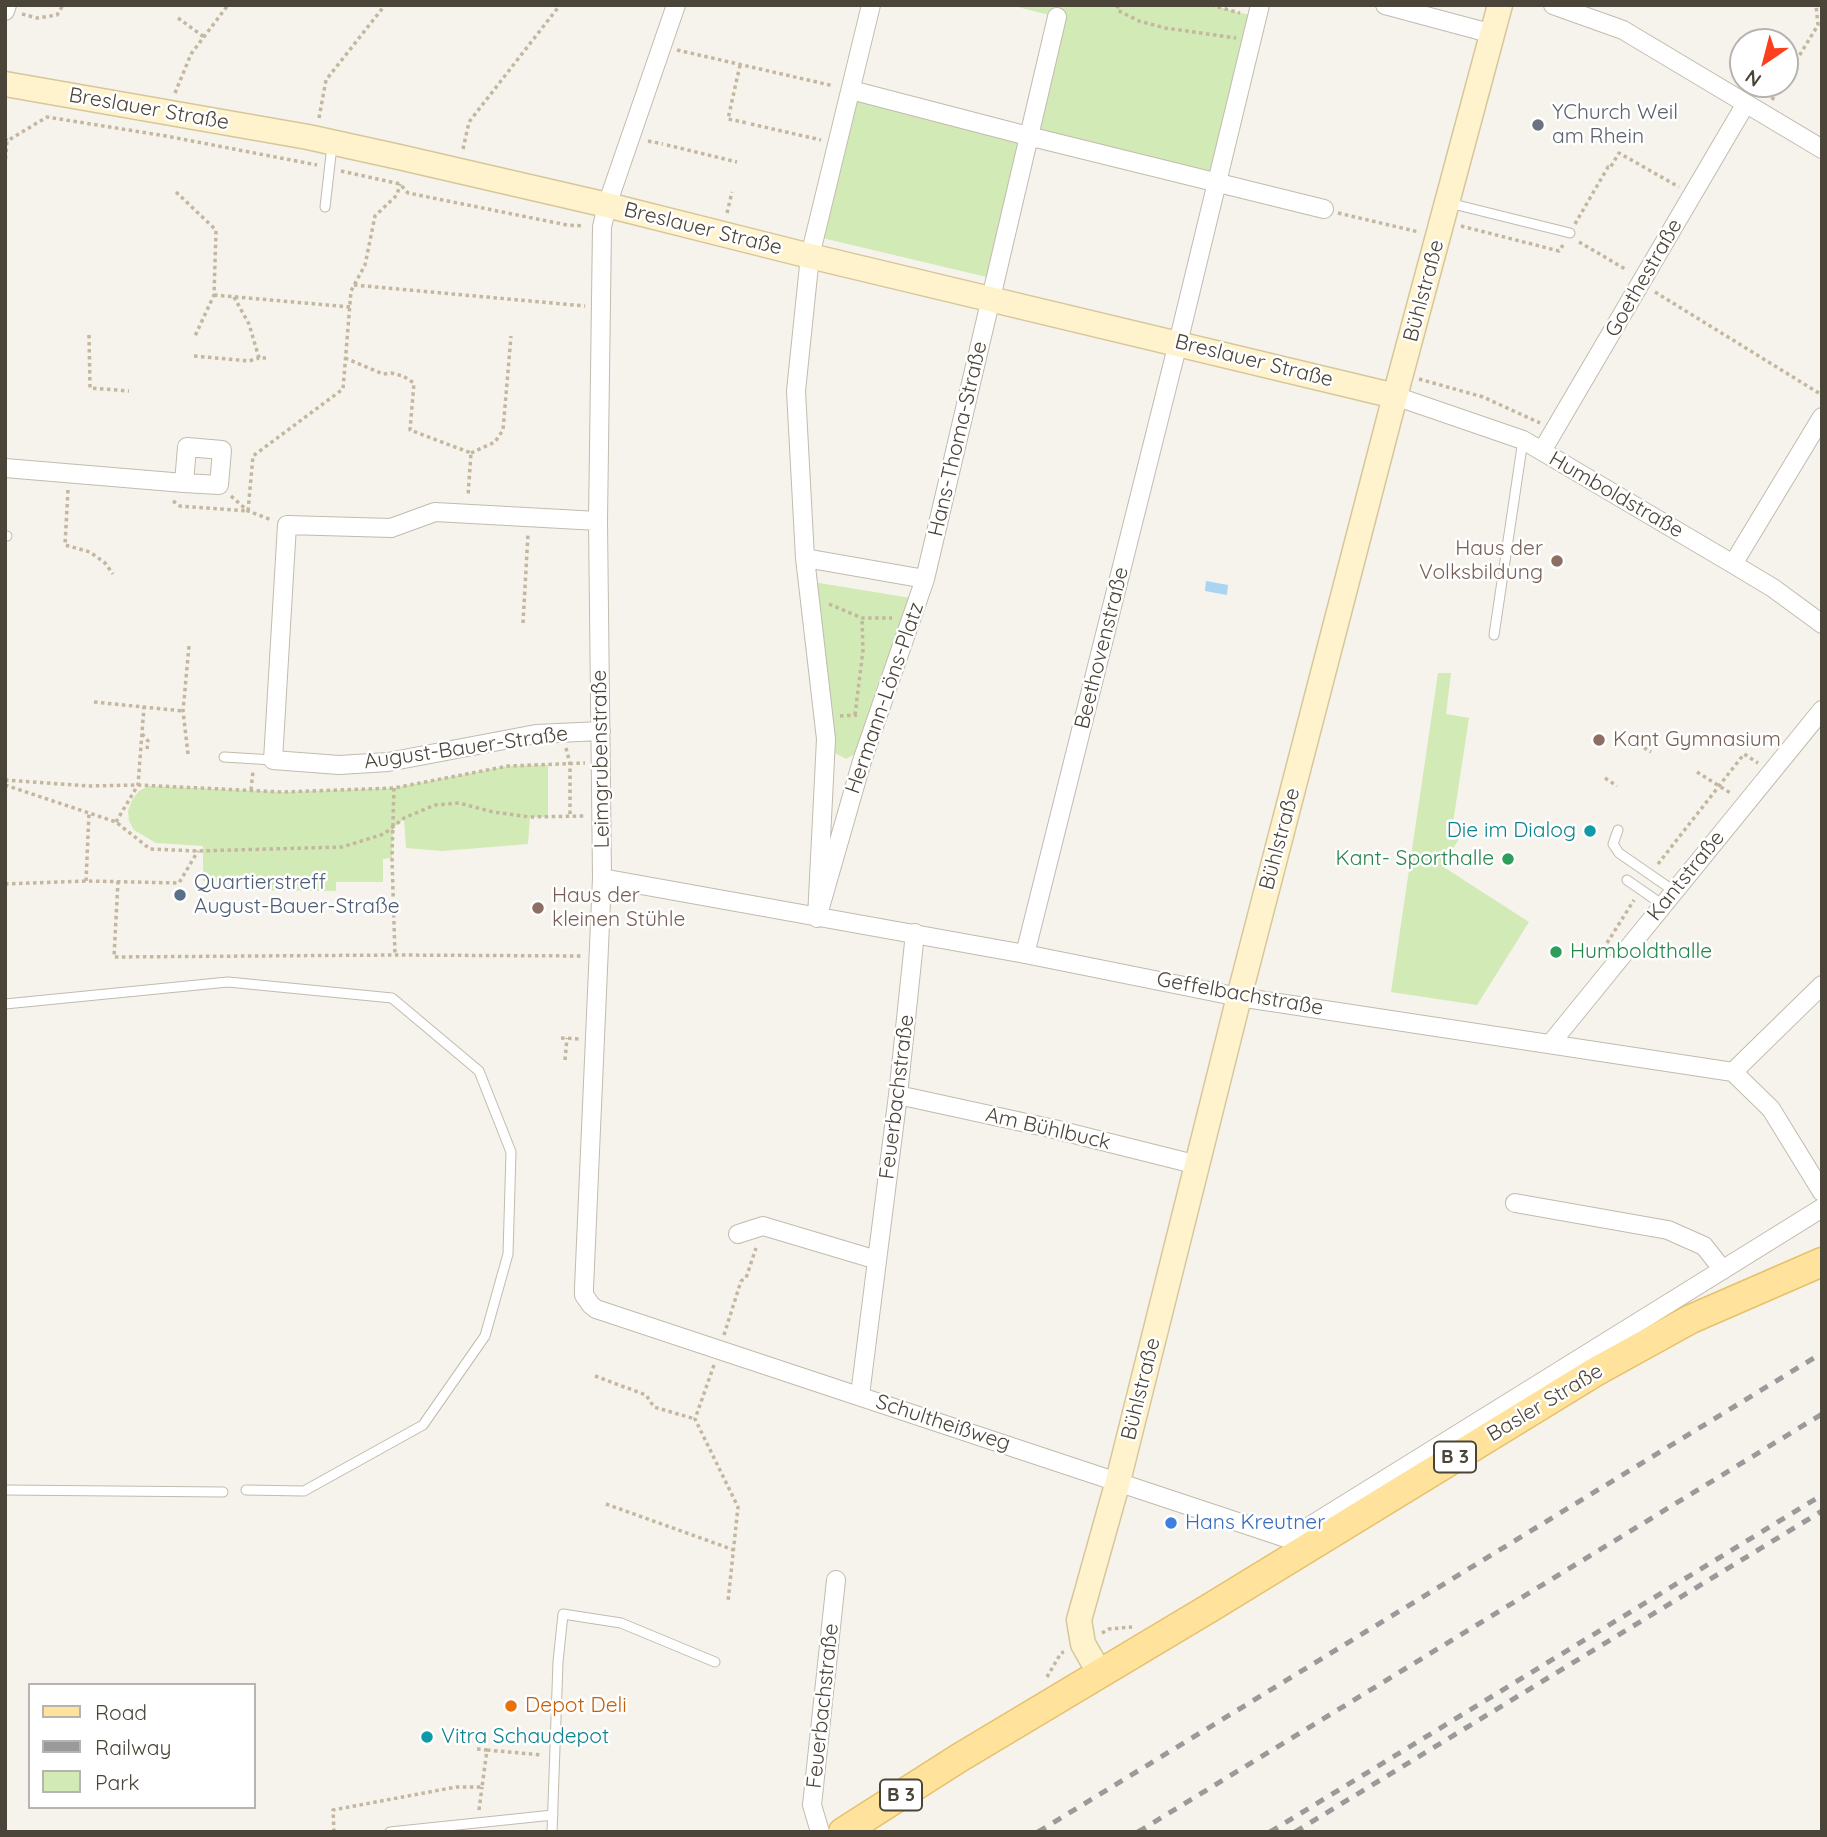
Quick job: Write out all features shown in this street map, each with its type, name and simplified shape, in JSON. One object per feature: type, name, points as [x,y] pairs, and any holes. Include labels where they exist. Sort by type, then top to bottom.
[{"type":"main road","name":"Basler Straße","points":[[1099,1672],[1213,1606],[1595,1372],[1691,1320],[1822,1262]]},
{"type":"main road","name":"B 3","points":[[843,1832],[1099,1672]]},
{"type":"street","points":[[805,558],[796,391],[810,256],[871,5]]},
{"type":"street","points":[[1385,5],[1493,34]]},
{"type":"street","name":"Bühlstraße","points":[[1099,1672],[1083,1644],[1079,1620],[1118,1480],[1239,997],[1398,386],[1500,5]]},
{"type":"street","points":[[1553,5],[1623,30],[1822,149]]},
{"type":"street","name":"Leimgrubenstraße","points":[[596,1309],[586,1300],[584,1288],[602,878],[598,521],[604,216],[662,46],[670,6]]},
{"type":"street","name":"Beethovenstraße","points":[[1025,954],[1258,11]]},
{"type":"street","name":"Hans-Thoma-Straße","points":[[925,579],[1057,17]]},
{"type":"street","name":"Breslauer Straße","points":[[5,84],[332,142],[604,216],[810,256],[1178,343],[1398,386]]},
{"type":"street","points":[[850,90],[1324,209]]},
{"type":"street","name":"Goethestraße","points":[[1542,451],[1745,105]]},
{"type":"street","name":"Humboldstraße","points":[[1398,386],[1523,440],[1773,588],[1822,624]]},
{"type":"street","points":[[1733,564],[1822,417]]},
{"type":"street","points":[[5,468],[69,474],[184,483],[219,485],[222,450],[187,447],[184,483]]},
{"type":"street","points":[[273,760],[288,525],[391,528],[435,512],[598,521]]},
{"type":"street","name":"Hermann-Löns-Platz","points":[[805,558],[925,579],[862,761],[817,918],[826,739],[805,558]]},
{"type":"street","name":"Kantstraße","points":[[1551,1043],[1822,710]]},
{"type":"street","name":"August-Bauer-Straße","points":[[273,760],[339,765],[388,762],[536,734],[601,731]]},
{"type":"street","name":"Geffelbachstraße","points":[[602,878],[817,918],[915,933],[1239,997],[1732,1072]]},
{"type":"street","name":"Feuerbachstraße","points":[[860,1395],[898,1095],[915,933]]},
{"type":"street","points":[[1822,985],[1732,1072],[1771,1109],[1822,1192]]},
{"type":"street","name":"Am Bühlbuck","points":[[898,1095],[1054,1129],[1198,1165]]},
{"type":"street","points":[[1515,1203],[1668,1230],[1703,1246],[1723,1270],[1822,1208]]},
{"type":"street","points":[[738,1234],[763,1226],[877,1260]]},
{"type":"street","name":"Schultheißweg","points":[[596,1309],[1118,1480],[1289,1539],[1723,1270]]},
{"type":"street","name":"Feuerbachstraße","points":[[820,1832],[812,1805],[836,1580]]},
{"type":"lane","points":[[325,207],[332,142]]},
{"type":"lane","points":[[1443,220],[1570,233]]},
{"type":"lane","points":[[1494,635],[1523,440]]},
{"type":"lane","points":[[224,757],[273,760]]},
{"type":"lane","points":[[1618,830],[1613,844],[1619,853],[1674,891]]},
{"type":"lane","points":[[1627,880],[1663,905]]},
{"type":"lane","points":[[5,1004],[228,982],[392,998],[479,1071],[511,1152],[508,1254],[485,1336],[423,1426],[304,1492],[246,1490]]},
{"type":"lane","points":[[5,1490],[223,1492]]},
{"type":"lane","points":[[552,1832],[558,1662],[563,1614],[621,1623],[715,1662]]},
{"type":"lane","points":[[390,1832],[552,1815]]},
{"type":"path","points":[[6,9],[37,18],[57,15],[64,5]]},
{"type":"path","points":[[175,93],[191,54],[228,5]]},
{"type":"path","points":[[318,121],[326,80],[385,5]]},
{"type":"path","points":[[462,153],[469,122],[560,5]]},
{"type":"path","points":[[1118,5],[1117,10],[1139,21],[1165,28],[1252,41]]},
{"type":"path","points":[[1211,5],[1258,11]]},
{"type":"path","points":[[1799,56],[1818,25],[1816,5]]},
{"type":"path","points":[[178,18],[204,37]]},
{"type":"path","points":[[662,46],[850,90]]},
{"type":"path","points":[[740,64],[728,119],[837,144]]},
{"type":"path","points":[[5,166],[6,139],[47,117],[166,136],[329,168],[400,184],[408,193],[568,225],[604,216]]},
{"type":"path","points":[[667,145],[737,162]]},
{"type":"path","points":[[1570,233],[1619,153],[1693,195]]},
{"type":"path","points":[[253,456],[343,389],[354,285],[365,265],[375,216],[397,195],[400,184]]},
{"type":"path","points":[[176,192],[216,230],[214,295],[195,336]]},
{"type":"path","points":[[727,215],[732,192]]},
{"type":"path","points":[[1324,209],[1443,220],[1559,251],[1568,236],[1822,395]]},
{"type":"path","points":[[354,285],[601,307]]},
{"type":"path","points":[[214,295],[350,307]]},
{"type":"path","points":[[234,297],[249,324],[259,358]]},
{"type":"path","points":[[89,335],[90,388],[129,391]]},
{"type":"path","points":[[345,358],[383,374],[403,376],[414,383],[411,430],[471,453],[495,442],[503,430],[511,336]]},
{"type":"path","points":[[194,356],[249,361],[266,358]]},
{"type":"path","points":[[1398,386],[1426,380],[1483,397],[1554,430]]},
{"type":"path","points":[[466,513],[471,453]]},
{"type":"path","points":[[69,474],[65,545],[90,552],[105,563],[113,574]]},
{"type":"path","points":[[219,485],[248,512],[288,525]]},
{"type":"path","points":[[523,622],[529,517]]},
{"type":"path","points":[[809,594],[862,618],[911,618]]},
{"type":"path","points":[[855,715],[863,650],[862,618]]},
{"type":"path","points":[[188,754],[183,711],[189,646]]},
{"type":"path","points":[[94,702],[183,711]]},
{"type":"path","points":[[116,822],[138,785],[144,707]]},
{"type":"path","points":[[823,716],[855,715],[876,720]]},
{"type":"path","points":[[142,734],[148,741],[147,749]]},
{"type":"path","points":[[1639,744],[1651,752]]},
{"type":"path","points":[[1606,945],[1650,875],[1744,754],[1771,772]]},
{"type":"path","points":[[251,790],[254,759]]},
{"type":"path","points":[[570,769],[570,817]]},
{"type":"path","points":[[1697,772],[1746,803]]},
{"type":"path","points":[[1605,778],[1617,786]]},
{"type":"path","points":[[5,785],[116,822],[150,849],[198,851],[342,847],[365,841],[393,828],[404,818],[435,805],[459,803],[530,817],[602,816]]},
{"type":"path","points":[[394,788],[395,955]]},
{"type":"path","points":[[86,881],[89,812]]},
{"type":"path","points":[[5,884],[86,881],[179,883],[198,851]]},
{"type":"path","points":[[118,881],[114,957],[599,957]]},
{"type":"path","points":[[565,1060],[567,1038]]},
{"type":"path","points":[[728,1601],[738,1507],[695,1419],[741,1281],[746,1278],[763,1226]]},
{"type":"path","points":[[595,1377],[646,1395],[654,1407],[695,1419]]},
{"type":"path","points":[[606,1504],[734,1550]]},
{"type":"path","points":[[477,1749],[538,1754]]},
{"type":"path","points":[[480,1801],[488,1750]]},
{"type":"path","points":[[334,1832],[333,1810],[456,1787],[482,1787]]},
{"type":"green space","points":[[1010,5],[1211,5],[1257,17],[1217,183],[1028,136],[1057,17]]},
{"type":"green space","points":[[851,90],[1028,136],[995,279],[814,236]]},
{"type":"green space","points":[[813,582],[911,598],[877,686],[857,753],[846,759],[835,753],[821,626]]},
{"type":"green space","points":[[1438,673],[1451,673],[1446,714],[1469,718],[1451,836],[1459,839],[1442,866],[1529,922],[1477,1005],[1391,992]]},
{"type":"green space","points":[[548,765],[548,817],[530,817],[528,844],[442,851],[406,848],[404,819],[393,828],[392,858],[383,859],[383,882],[336,882],[336,891],[248,890],[247,882],[203,881],[203,846],[156,843],[134,830],[129,821],[128,811],[132,800],[139,791],[148,786],[283,792],[394,788],[508,766]]},
{"type":"water","points":[[1206,581],[1228,585],[1227,595],[1205,591]]},
{"type":"railway","points":[[1038,1832],[1822,1353]]},
{"type":"railway","points":[[1138,1832],[1822,1414]]},
{"type":"railway","points":[[1270,1832],[1822,1495]]},
{"type":"railway","points":[[1295,1832],[1822,1511]]},
{"type":"place","name":"YChurch Weil am Rhein","points":[[1538,125]]},
{"type":"place","name":"Haus der Volksbildung","points":[[1557,561]]},
{"type":"place","name":"Kant Gymnasium","points":[[1599,740]]},
{"type":"place","name":"Die im Dialog","points":[[1590,831]]},
{"type":"place","name":"Kant- Sporthalle","points":[[1508,859]]},
{"type":"place","name":"Quartierstreff August-Bauer-Straße","points":[[180,895]]},
{"type":"place","name":"Haus der kleinen Stühle","points":[[538,908]]},
{"type":"place","name":"Humboldthalle","points":[[1556,952]]},
{"type":"place","name":"Hans Kreutner","points":[[1171,1523]]},
{"type":"place","name":"Depot Deli","points":[[511,1706]]},
{"type":"place","name":"Vitra Schaudepot","points":[[427,1737]]}]
